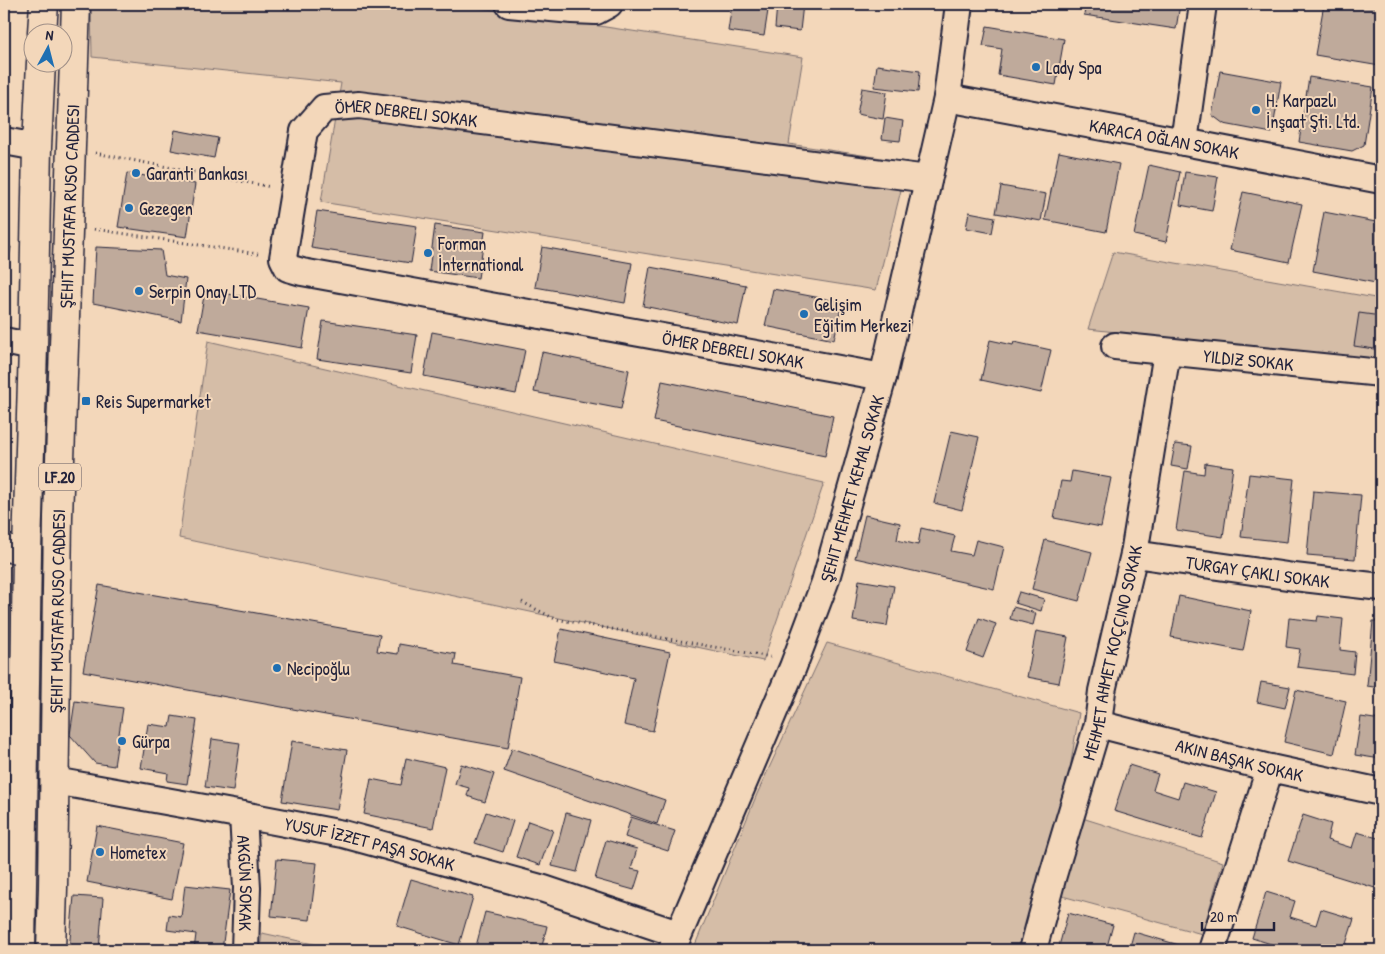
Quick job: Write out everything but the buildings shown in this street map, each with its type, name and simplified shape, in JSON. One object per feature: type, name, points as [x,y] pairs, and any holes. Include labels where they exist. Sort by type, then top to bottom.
[{"type":"main road","points":[[43,22],[44,4]]},
{"type":"main road","name":"ŞEHIT MUSTAFA RUSO CADDESI","points":[[51,950],[58,517],[76,4]]},
{"type":"main road","name":"ŞEHIT MUSTAFA RUSO CADDESI","points":[[21,950],[13,922],[15,550],[33,347],[41,72]]},
{"type":"street","points":[[509,4],[572,10],[596,10],[609,4]]},
{"type":"street","name":"ŞEHIT MEHMET KEMAL SOKAK","points":[[675,942],[795,661],[825,582],[882,377],[947,98],[959,4]]},
{"type":"street","points":[[1184,142],[1203,4]]},
{"type":"street","name":"KARACA OĞLAN SOKAK","points":[[947,98],[1381,180]]},
{"type":"street","name":"ÖMER DEBRELI SOKAK","points":[[882,377],[288,268],[283,258],[304,131],[324,108],[358,105],[928,179]]},
{"type":"street","points":[[4,141],[37,147]]},
{"type":"street","points":[[4,341],[33,347]]},
{"type":"street","points":[[1115,346],[1381,373]]},
{"type":"street","points":[[1033,950],[1052,875],[1098,724],[1102,691],[1134,554],[1167,352]]},
{"type":"street","points":[[1134,554],[1381,587]]},
{"type":"street","points":[[1098,724],[1270,768],[1381,792]]},
{"type":"street","points":[[1212,950],[1270,768]]},
{"type":"street","name":"YUSUF İZZET PAŞA SOKAK","points":[[55,781],[343,834],[544,889],[675,942]]},
{"type":"street","name":"AKGÜN SOKAK","points":[[244,815],[247,888],[245,950]]},
{"type":"path","points":[[70,148],[295,191]]},
{"type":"path","points":[[68,225],[283,258]]},
{"type":"path","points":[[522,602],[555,619],[795,661]]},
{"type":"shaded area","points":[[91,4],[454,4],[803,57],[789,144],[908,162],[876,290],[321,202],[341,83],[92,57]]},
{"type":"shaded area","points":[[1113,252],[1381,299],[1381,360],[1088,329]]},
{"type":"shaded area","points":[[208,341],[824,483],[763,661],[179,538]]},
{"type":"shaded area","points":[[827,643],[1079,713],[1063,812],[1223,862],[1202,934],[1040,890],[1020,950],[693,950],[757,794]]},
{"type":"shaded area","points":[[262,933],[341,950],[260,950]]},
{"type":"place","name":"Lady Spa","points":[[1036,67]]},
{"type":"place","name":"H. Karpazlı İnşaat Şti. Ltd.","points":[[1256,110]]},
{"type":"place","name":"Garanti Bankası","points":[[136,173]]},
{"type":"place","name":"Gezegen","points":[[129,208]]},
{"type":"place","name":"Forman İnternational","points":[[428,253]]},
{"type":"place","name":"Serpin Onay LTD","points":[[139,291]]},
{"type":"place","name":"Gelişim Eğitim Merkezi","points":[[804,314]]},
{"type":"place","name":"Reis Supermarket","points":[[86,401]]},
{"type":"place","name":"Necipoğlu","points":[[277,668]]},
{"type":"place","name":"Gürpa","points":[[122,741]]},
{"type":"place","name":"Hometex","points":[[100,852]]}]
